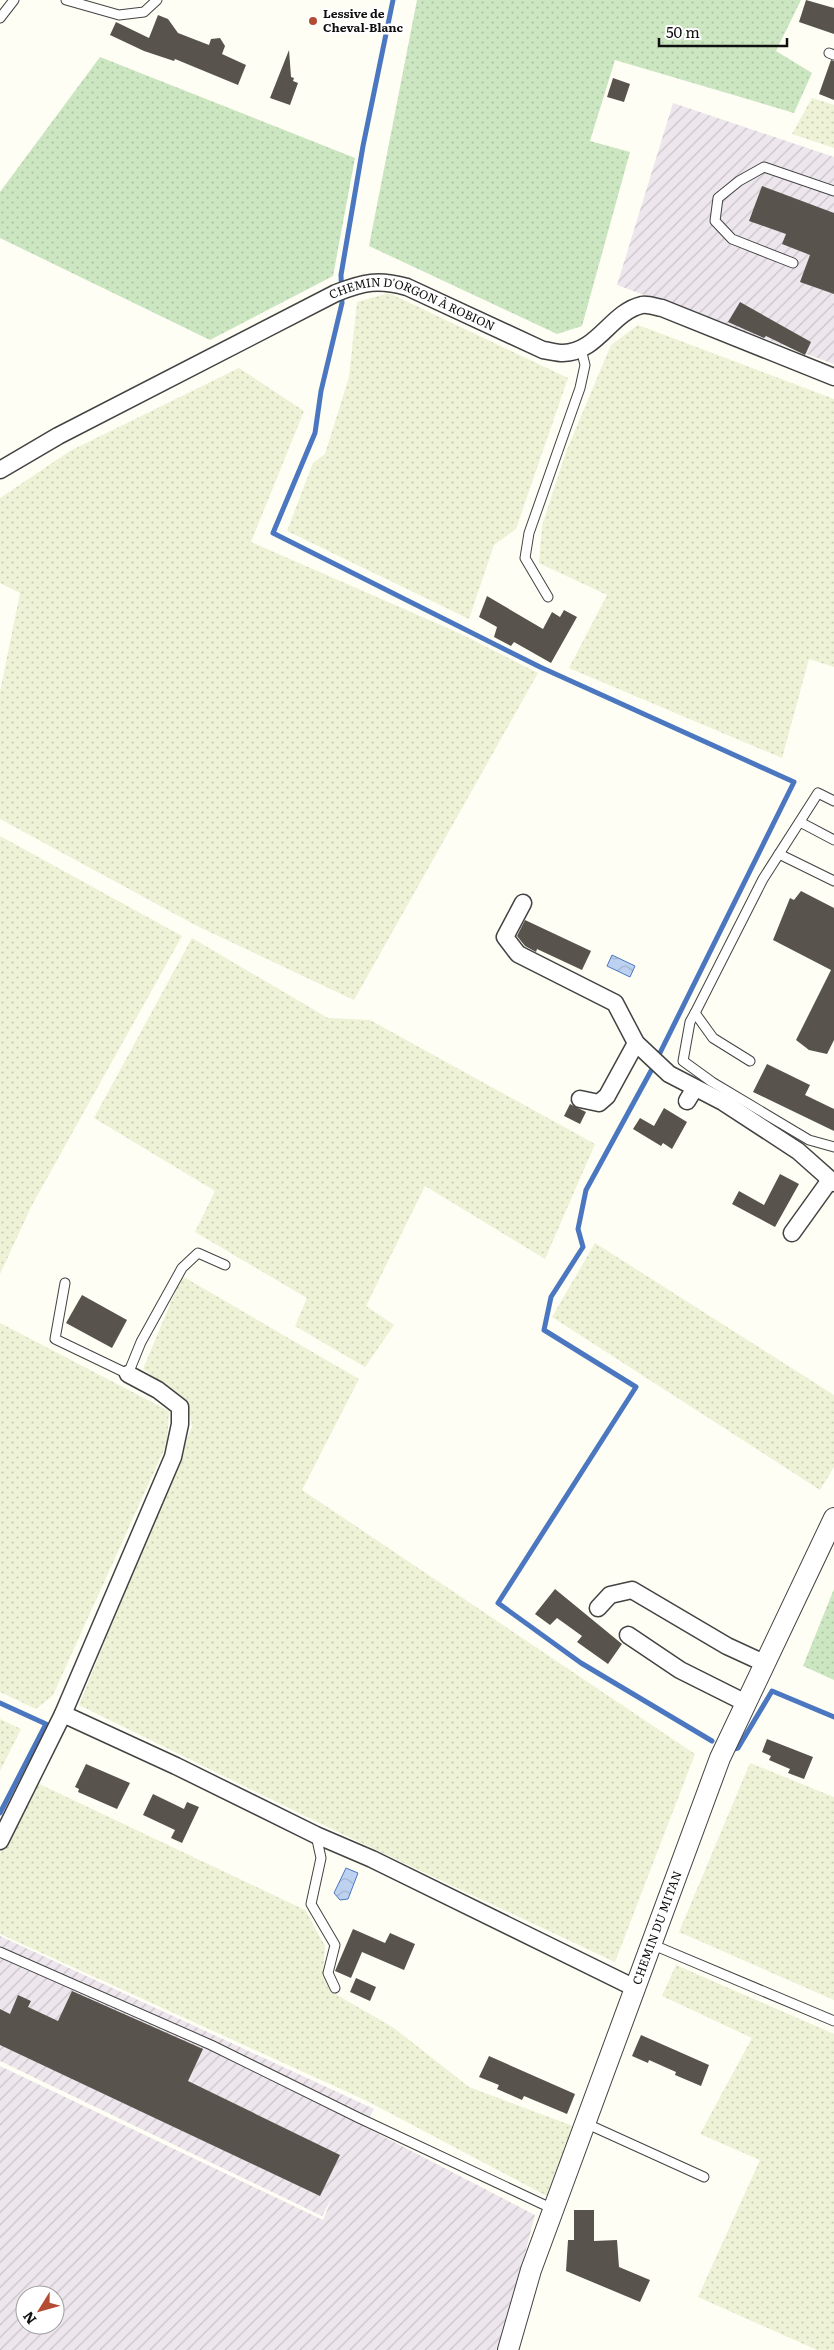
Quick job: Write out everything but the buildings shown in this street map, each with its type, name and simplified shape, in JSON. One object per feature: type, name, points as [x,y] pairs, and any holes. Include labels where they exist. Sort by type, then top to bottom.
[{"type":"street","name":"CHEMIN D'ORGON À ROBION","points":[[0,470],[58,436],[292,315],[336,293],[363,283],[387,281],[407,286],[544,350],[563,353],[581,349],[602,334],[625,312],[644,305],[662,308],[834,377]]},
{"type":"street","points":[[523,903],[506,938],[518,954],[615,1003],[636,1043],[691,1094],[724,1102],[798,1151],[832,1181],[792,1233]]},
{"type":"street","points":[[580,1099],[599,1103],[608,1096],[636,1043]]},
{"type":"street","points":[[0,1841],[63,1714],[173,1457],[180,1424],[180,1407],[158,1390],[128,1374]]},
{"type":"street","name":"CHEMIN DU MITAN","points":[[508,2350],[531,2270],[720,1758],[834,1518]]},
{"type":"street","points":[[598,1608],[610,1595],[632,1590],[727,1646],[764,1662]]},
{"type":"street","points":[[628,1635],[680,1670],[746,1703]]},
{"type":"street","points":[[63,1714],[176,1766],[316,1835],[389,1867],[635,1988]]},
{"type":"lane","points":[[0,18],[14,0]]},
{"type":"lane","points":[[66,0],[119,15],[144,12],[157,0]]},
{"type":"lane","points":[[793,263],[732,239],[715,221],[718,198],[739,181],[764,168],[834,191]]},
{"type":"lane","points":[[548,598],[525,558],[529,533],[580,388],[584,365],[581,349]]},
{"type":"lane","points":[[834,801],[818,793],[763,879],[690,1022],[683,1061],[712,1082],[809,1140],[834,1147]]},
{"type":"lane","points":[[800,822],[834,840]]},
{"type":"lane","points":[[779,854],[834,882]]},
{"type":"lane","points":[[695,1013],[713,1038],[750,1061]]},
{"type":"lane","points":[[65,1283],[55,1339],[128,1374],[141,1342],[182,1268],[198,1253],[225,1265]]},
{"type":"lane","points":[[316,1835],[321,1858],[311,1904],[335,1945],[328,1973],[335,1988]]},
{"type":"lane","points":[[650,1944],[834,2021]]},
{"type":"lane","points":[[0,1952],[211,2045],[359,2118],[553,2209]]},
{"type":"lane","points":[[585,2123],[704,2177]]},
{"type":"shaded area","points":[[673,103],[834,157],[834,364],[617,285]]},
{"type":"shaded area","points":[[0,1936],[374,2109],[365,2127],[535,2215],[500,2350],[0,2350],[0,2066],[323,2220],[333,2196],[322,2216],[0,2061]]},
{"type":"green space","points":[[417,0],[801,0],[776,51],[812,73],[794,113],[615,60],[590,141],[630,152],[582,326],[557,334],[369,246]]},
{"type":"green space","points":[[100,57],[355,158],[333,276],[210,340],[0,238],[0,192]]},
{"type":"green space","points":[[812,98],[834,105],[834,148],[792,134]]},
{"type":"green space","points":[[389,293],[568,378],[516,529],[494,545],[469,619],[287,531],[313,463],[325,454],[349,377],[357,302]]},
{"type":"green space","points":[[638,325],[834,399],[834,667],[809,659],[782,758],[569,668],[607,595],[539,563],[542,526],[566,452],[611,345]]},
{"type":"green space","points":[[239,368],[304,411],[251,542],[461,634],[538,673],[354,1000],[199,927],[0,819],[0,692],[20,593],[0,583],[0,498],[70,451]]},
{"type":"green space","points":[[0,836],[182,936],[32,1205],[0,1274]]},
{"type":"green space","points":[[192,938],[328,1018],[370,1020],[595,1144],[545,1259],[425,1186],[366,1306],[394,1325],[365,1367],[295,1326],[307,1298],[195,1232],[215,1191],[94,1118]]},
{"type":"green space","points":[[595,1243],[834,1395],[834,1467],[820,1490],[552,1317]]},
{"type":"green space","points":[[182,1276],[359,1379],[302,1490],[695,1754],[615,1962],[338,1832],[79,1705],[192,1427],[189,1409],[180,1397],[143,1369]]},
{"type":"green space","points":[[0,1323],[169,1411],[167,1443],[53,1695],[36,1709],[0,1692]]},
{"type":"green space","points":[[834,1589],[834,1680],[803,1666]]},
{"type":"green space","points":[[0,1719],[21,1729],[0,1771]]},
{"type":"green space","points":[[750,1763],[834,1797],[834,2000],[679,1932]]},
{"type":"green space","points":[[33,1781],[305,1910],[325,1946],[323,1972],[330,1991],[394,2028],[469,2087],[573,2126],[547,2196],[365,2100],[0,1934],[0,1854]]},
{"type":"green space","points":[[676,1965],[834,2034],[834,2350],[817,2350],[698,2297],[760,2160],[700,2134],[752,2038],[662,1996]]},
{"type":"water","points":[[612,955],[635,966],[630,977],[607,966]]},
{"type":"water","points":[[346,1868],[358,1873],[348,1899],[340,1900],[334,1893]]},
{"type":"waterway","points":[[393,0],[363,146],[341,275],[342,303],[321,391],[315,433],[273,533],[540,667],[794,782],[652,1069],[586,1190],[578,1229],[583,1247],[551,1297],[544,1330],[636,1387],[498,1603],[581,1663],[712,1741]]},
{"type":"waterway","points":[[734,1749],[738,1748],[772,1691],[834,1717]]},
{"type":"waterway","points":[[0,1703],[46,1724],[0,1813]]},
{"type":"place","name":"Lessive de Cheval-Blanc","points":[[313,21]]}]
